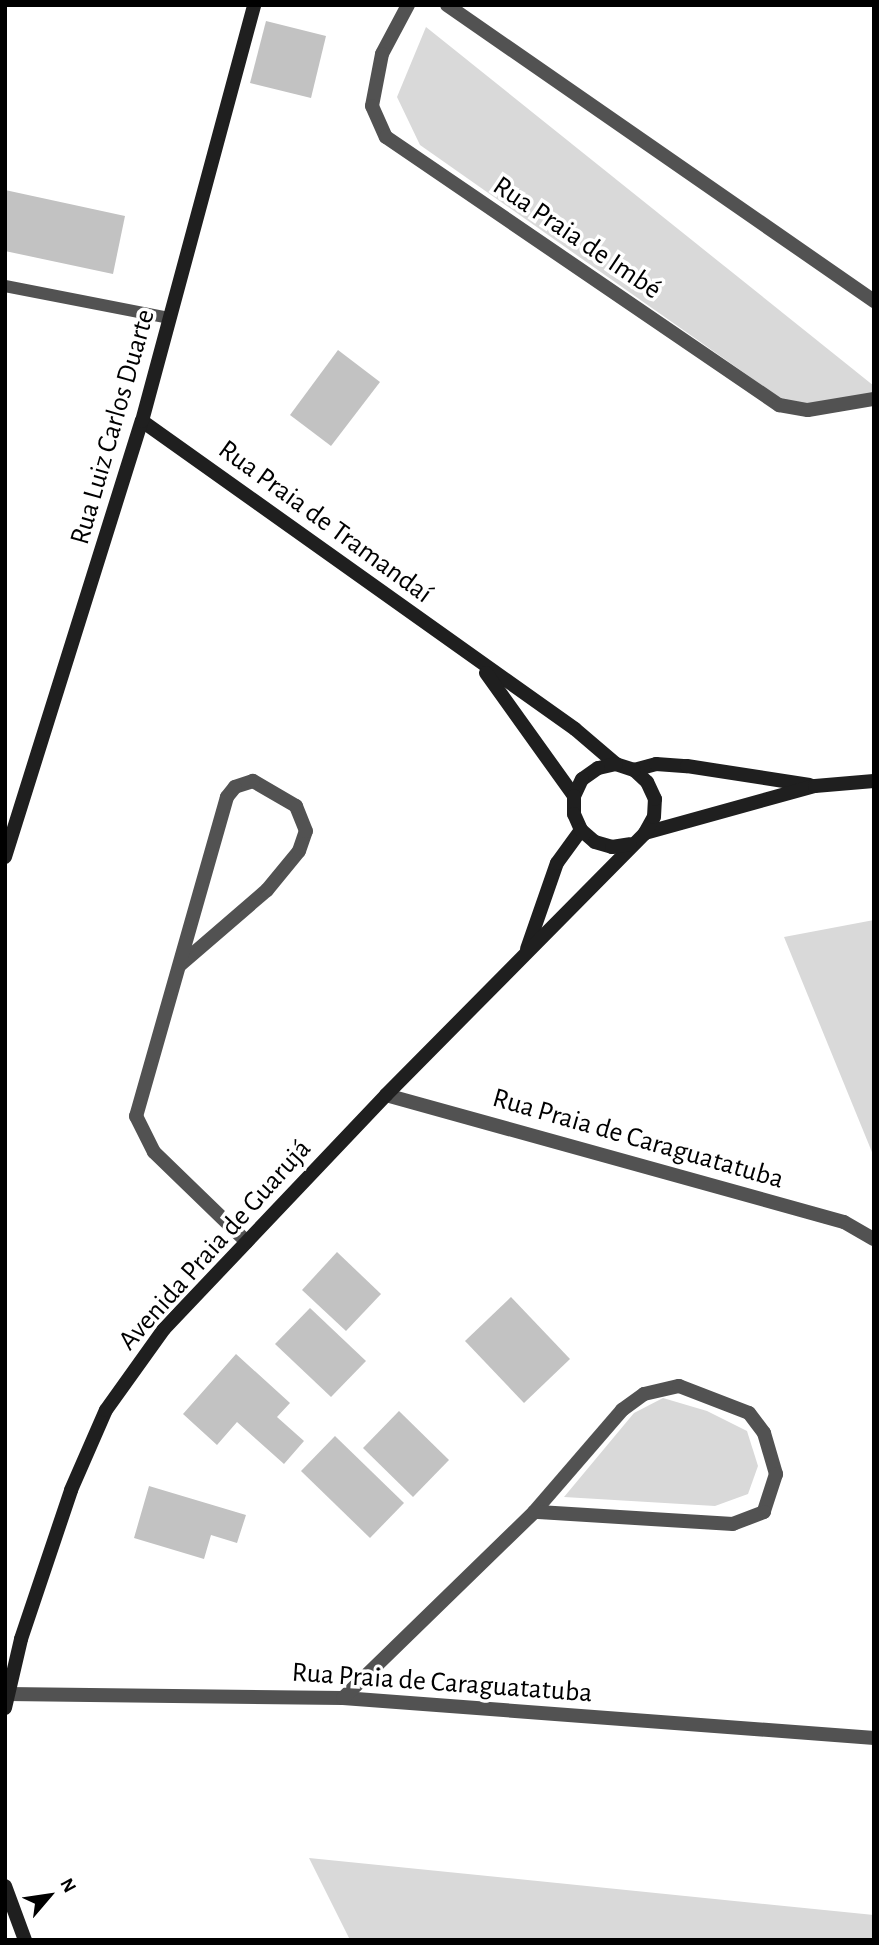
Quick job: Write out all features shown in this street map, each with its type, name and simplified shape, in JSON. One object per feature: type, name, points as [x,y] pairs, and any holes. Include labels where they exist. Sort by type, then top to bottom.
[{"type":"street","name":"Rua Luiz Carlos Duarte","points":[[5,857],[142,421],[254,5]]},
{"type":"street","name":"Rua Praia de Imbé","points":[[408,5],[382,54],[372,106],[386,137],[779,405],[808,410],[874,399]]},
{"type":"street","points":[[447,5],[874,301]]},
{"type":"street","name":"Rua Praia de Tramandaí","points":[[142,421],[575,729],[616,764]]},
{"type":"street","name":"Rua Praia de Tramandaí","points":[[479,663],[574,796]]},
{"type":"street","points":[[645,833],[654,817],[655,799],[647,782],[634,770],[616,764],[598,768],[582,779],[574,796],[581,830],[595,842],[612,847],[630,844],[645,833],[815,786],[874,781]]},
{"type":"street","points":[[634,770],[656,764],[687,766],[815,786]]},
{"type":"street","points":[[180,965],[267,890],[299,851],[306,831],[296,806],[253,781],[234,787],[227,797],[136,1116],[153,1152],[247,1242]]},
{"type":"street","name":"Avenida Praia de Guarujá","points":[[526,950],[556,863],[581,830]]},
{"type":"street","name":"Avenida Praia de Guarujá","points":[[6,1701],[71,1490],[106,1410],[164,1329],[630,844]]},
{"type":"street","name":"Rua Praia de Caraguatatuba","points":[[386,1095],[844,1222],[874,1239]]},
{"type":"street","points":[[343,1698],[534,1512],[622,1410],[659,1388],[679,1386],[749,1412],[764,1433],[776,1474],[764,1512],[733,1524],[534,1512]]},
{"type":"street","name":"Rua Praia de Caraguatatuba","points":[[6,1701],[343,1698],[874,1738]]},
{"type":"street","points":[[5,1886],[25,1940]]},
{"type":"lane","points":[[5,286],[170,318]]},
{"type":"shaded area","points":[[426,27],[874,386],[874,402],[797,410],[420,145],[397,97]]},
{"type":"shaded area","points":[[874,920],[874,1157],[784,937]]},
{"type":"shaded area","points":[[663,1398],[707,1411],[747,1431],[758,1466],[748,1494],[715,1506],[564,1497],[634,1413]]},
{"type":"shaded area","points":[[309,1858],[874,1915],[874,1940],[350,1940]]},
{"type":"building","points":[[266,21],[326,36],[311,98],[250,83]]},
{"type":"building","points":[[5,190],[125,216],[113,274],[5,251]]},
{"type":"building","points":[[338,350],[380,382],[331,446],[290,415]]},
{"type":"building","points":[[337,1252],[381,1294],[346,1331],[302,1290]]},
{"type":"building","points":[[511,1297],[570,1359],[524,1403],[465,1341]]},
{"type":"building","points":[[310,1308],[366,1361],[331,1397],[275,1344]]},
{"type":"building","points":[[236,1354],[290,1403],[277,1417],[304,1441],[284,1464],[237,1422],[217,1445],[183,1414]]},
{"type":"building","points":[[399,1411],[449,1460],[413,1497],[363,1448]]},
{"type":"building","points":[[335,1436],[404,1503],[370,1538],[301,1471]]},
{"type":"building","points":[[149,1486],[246,1515],[237,1543],[211,1535],[204,1559],[134,1538]]}]
